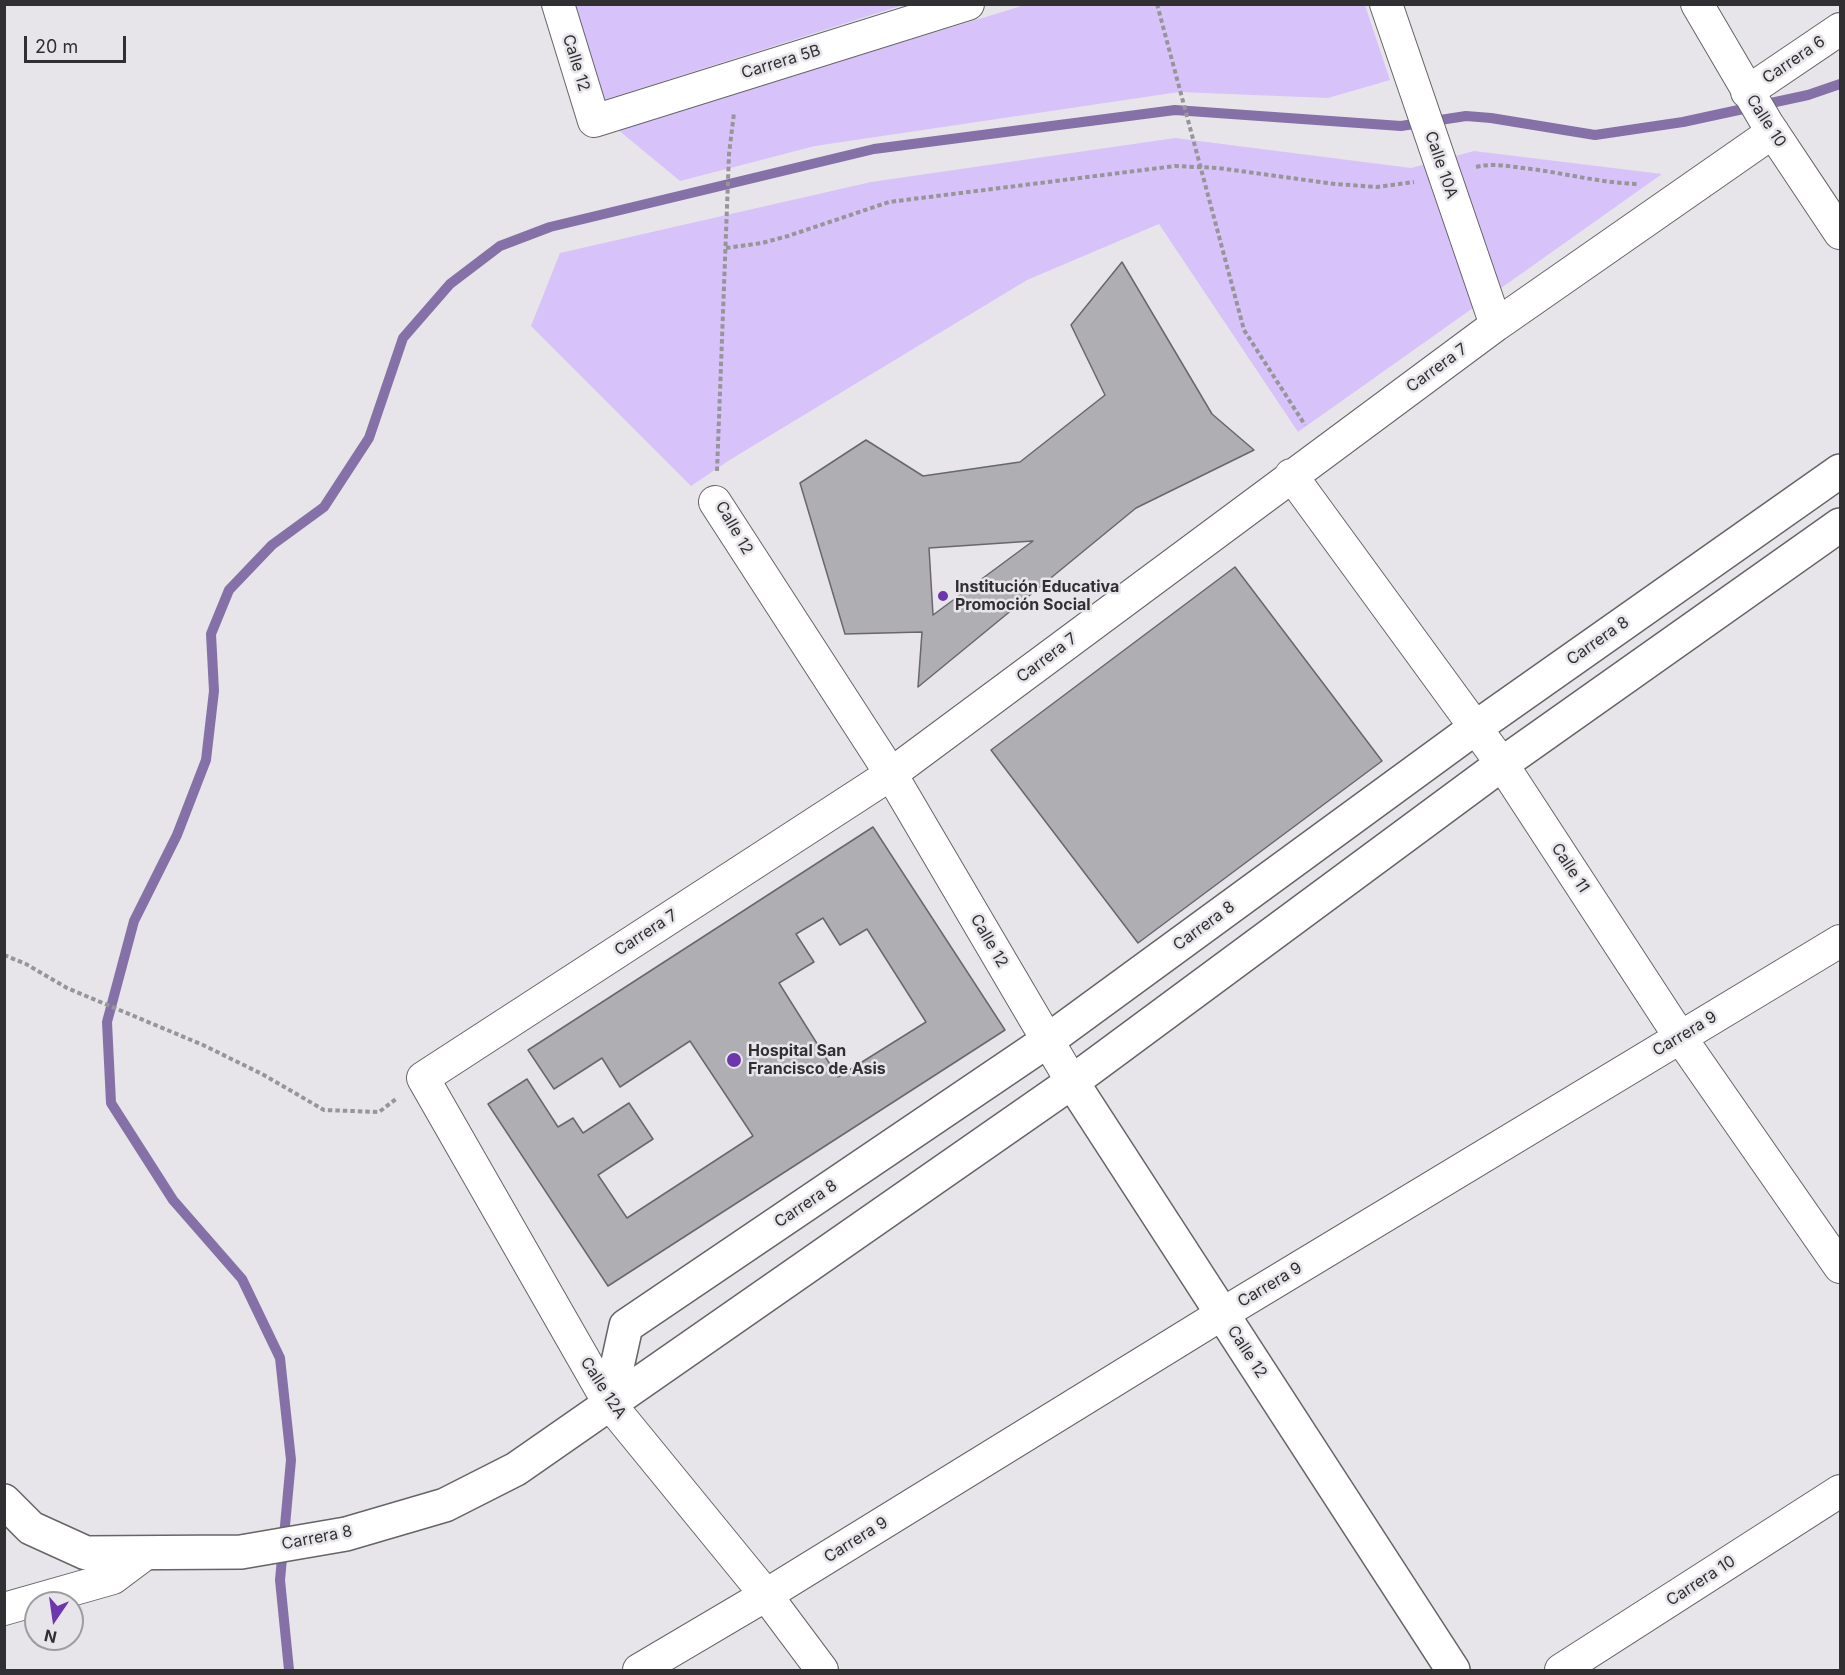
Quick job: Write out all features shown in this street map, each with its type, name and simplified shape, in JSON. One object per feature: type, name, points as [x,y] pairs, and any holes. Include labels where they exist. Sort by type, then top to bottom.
[{"type":"main road","name":"Carrera 8","points":[[609,1403],[626,1326],[1047,1041],[1475,728],[1840,471]]},
{"type":"main road","name":"Carrera 8","points":[[4,1501],[31,1528],[86,1552],[145,1554],[241,1552],[346,1534],[445,1505],[516,1469],[1072,1082],[1502,764],[1840,525]]},
{"type":"main road","name":"Calle 12","points":[[1072,1082],[1453,1671]]},
{"type":"street","name":"Calle 12","points":[[558,4],[594,121]]},
{"type":"street","name":"Carrera 5B","points":[[594,121],[968,4]]},
{"type":"street","name":"Calle 10A","points":[[1386,4],[1496,325]]},
{"type":"street","name":"Calle 10","points":[[1697,4],[1770,128],[1840,233]]},
{"type":"street","name":"Carrera 6","points":[[1748,92],[1840,28]]},
{"type":"street","name":"Carrera 7","points":[[423,1078],[891,774],[1291,475],[1770,128]]},
{"type":"street","name":"Calle 11","points":[[1291,475],[1502,764],[1680,1037],[1840,1267]]},
{"type":"street","name":"Calle 12","points":[[715,502],[891,774],[1072,1082]]},
{"type":"street","name":"Carrera 9","points":[[639,1671],[1222,1314],[1840,941]]},
{"type":"street","name":"Calle 12A","points":[[423,1078],[609,1403],[766,1595],[822,1671]]},
{"type":"street","name":"Carrera 10","points":[[1561,1671],[1840,1491]]},
{"type":"street","points":[[4,1609],[113,1578],[145,1554]]},
{"type":"path","points":[[1157,4],[1244,330],[1307,428]]},
{"type":"path","name":"Calle 12","points":[[715,502],[729,154]]},
{"type":"path","points":[[726,248],[762,243],[788,236],[889,202],[1174,166],[1377,187],[1423,181],[1443,170],[1490,164],[1540,170],[1613,184],[1647,185]]},
{"type":"path","points":[[4,954],[67,988],[203,1045],[262,1074],[324,1110],[379,1112],[423,1078]]},
{"type":"shaded area","points":[[572,4],[903,5],[601,101]]},
{"type":"shaded area","points":[[1025,5],[1365,5],[1390,80],[1328,98],[1179,92],[815,146],[680,181],[617,129]]},
{"type":"shaded area","points":[[1175,138],[1411,168],[1474,151],[1662,174],[1298,432],[1159,224],[1027,280],[728,461],[691,486],[531,326],[560,253],[871,182]]},
{"type":"building","points":[[1122,262],[1212,414],[1254,450],[1136,508],[918,687],[922,632],[845,634],[800,483],[866,440],[923,476],[1020,462],[1105,395],[1071,325]],"holes":[[[1033,541],[933,615],[929,548]]]},
{"type":"building","points":[[1235,567],[1382,761],[1138,943],[991,750]]},
{"type":"building","points":[[873,827],[1005,1030],[608,1286],[488,1104],[527,1079],[558,1127],[573,1118],[583,1133],[629,1103],[653,1139],[598,1175],[627,1218],[753,1136],[690,1041],[620,1087],[602,1058],[554,1089],[528,1050]],"holes":[[[823,918],[840,945],[867,929],[926,1022],[838,1077],[779,983],[814,962],[796,934]]]},
{"type":"waterway","points":[[289,1670],[280,1580],[291,1460],[280,1358],[242,1279],[173,1200],[111,1103],[107,1022],[134,921],[177,835],[206,760],[214,691],[211,634],[229,590],[272,545],[324,507],[369,438],[403,338],[450,284],[500,246],[550,227],[874,149],[1175,110],[1401,126],[1466,116],[1595,135],[1683,122],[1808,95],[1840,84]]},
{"type":"place","name":"Institución Educativa Promoción Social","points":[[943,596]]},
{"type":"place","name":"Hospital San Francisco de Asis","points":[[734,1060]]}]
